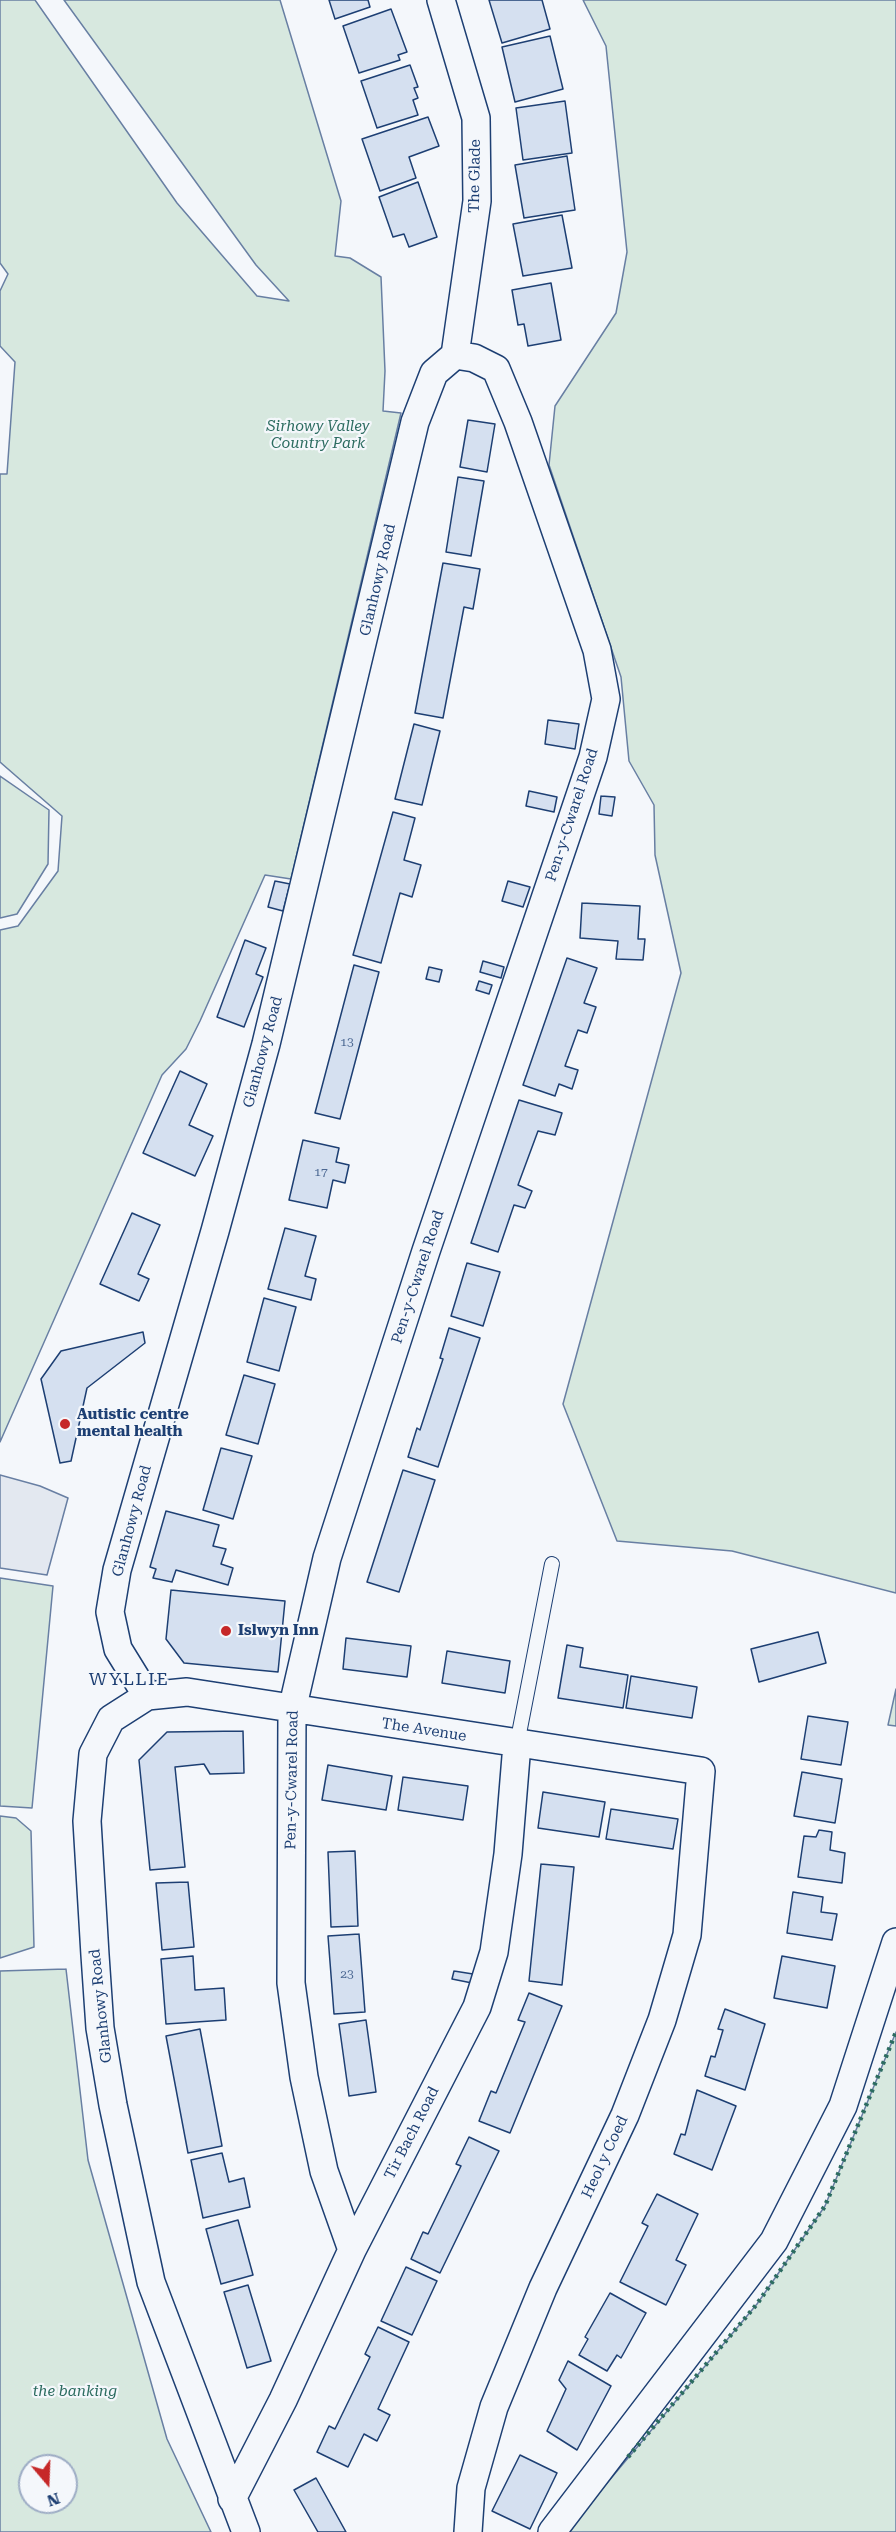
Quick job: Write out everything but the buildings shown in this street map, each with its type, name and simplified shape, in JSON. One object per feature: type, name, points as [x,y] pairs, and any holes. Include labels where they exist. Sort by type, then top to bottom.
[{"type":"street","name":"The Glade","points":[[441,0],[476,118],[477,201],[455,355]]},
{"type":"street","name":"Glanhowy Road","points":[[246,2532],[151,2283],[113,2105],[100,2028],[87,1821],[93,1754],[111,1719],[147,1696],[118,1649],[110,1612],[117,1570],[215,1231],[263,1055],[415,422],[434,373],[455,355]]},
{"type":"street","name":"Pen-y-Cwarel Road","points":[[352,2250],[324,2171],[304,2077],[291,1983],[292,1710],[327,1558],[430,1240],[592,757],[606,699],[597,650],[518,422],[496,369],[474,358],[455,355]]},
{"type":"street","name":"The Avenue","points":[[147,1696],[187,1692],[292,1710],[701,1771]]},
{"type":"street","name":"Tir Bach Road","points":[[232,2499],[283,2400],[352,2250],[477,2007],[494,1952],[508,1854],[517,1744]]},
{"type":"street","name":"Heol y Coed","points":[[468,2532],[471,2488],[494,2407],[543,2288],[625,2115],[662,2020],[687,1935],[701,1771]]},
{"type":"street","points":[[552,2532],[774,2241],[843,2106],[896,1942]]},
{"type":"lane","points":[[517,1744],[552,1564]]},
{"type":"green space","name":"Sirhowy Valley Country Park","points":[[0,0],[35,0],[177,203],[257,296],[289,301],[256,265],[64,0],[280,0],[341,201],[335,256],[350,258],[381,277],[385,371],[383,411],[401,413],[291,879],[265,875],[186,1049],[162,1075],[0,1442],[0,930],[18,926],[58,871],[62,816],[0,762],[0,474],[7,474],[15,362],[0,346],[0,291],[8,274],[0,263]]},
{"type":"green space","points":[[583,0],[896,0],[896,1593],[732,1551],[617,1541],[563,1404],[681,973],[655,855],[654,805],[629,761],[621,677],[549,465],[555,406],[616,313],[627,252],[606,46]]},
{"type":"green space","points":[[0,776],[49,810],[48,864],[17,914],[0,918]]},
{"type":"green space","points":[[0,1578],[53,1586],[32,1808],[0,1806]]},
{"type":"green space","points":[[896,1689],[896,1726],[888,1725]]},
{"type":"green space","points":[[0,1816],[16,1818],[31,1831],[34,1947],[0,1958]]},
{"type":"green space","name":"the banking","points":[[66,1969],[88,2160],[167,2439],[211,2532],[0,2532],[0,1971]]},
{"type":"green space","points":[[896,2032],[896,2532],[566,2532],[757,2304],[825,2206]]},
{"type":"shaded area","points":[[0,1475],[40,1486],[68,1498],[47,1575],[0,1568]]},
{"type":"hedge","points":[[628,2457],[757,2304],[825,2206],[896,2032]]},
{"type":"place","name":"Autistic centre mental health","points":[[65,1424]]},
{"type":"place","name":"Islwyn Inn","points":[[226,1631]]},
{"type":"district","name":"WYLLIE","points":[[129,1680]]}]
